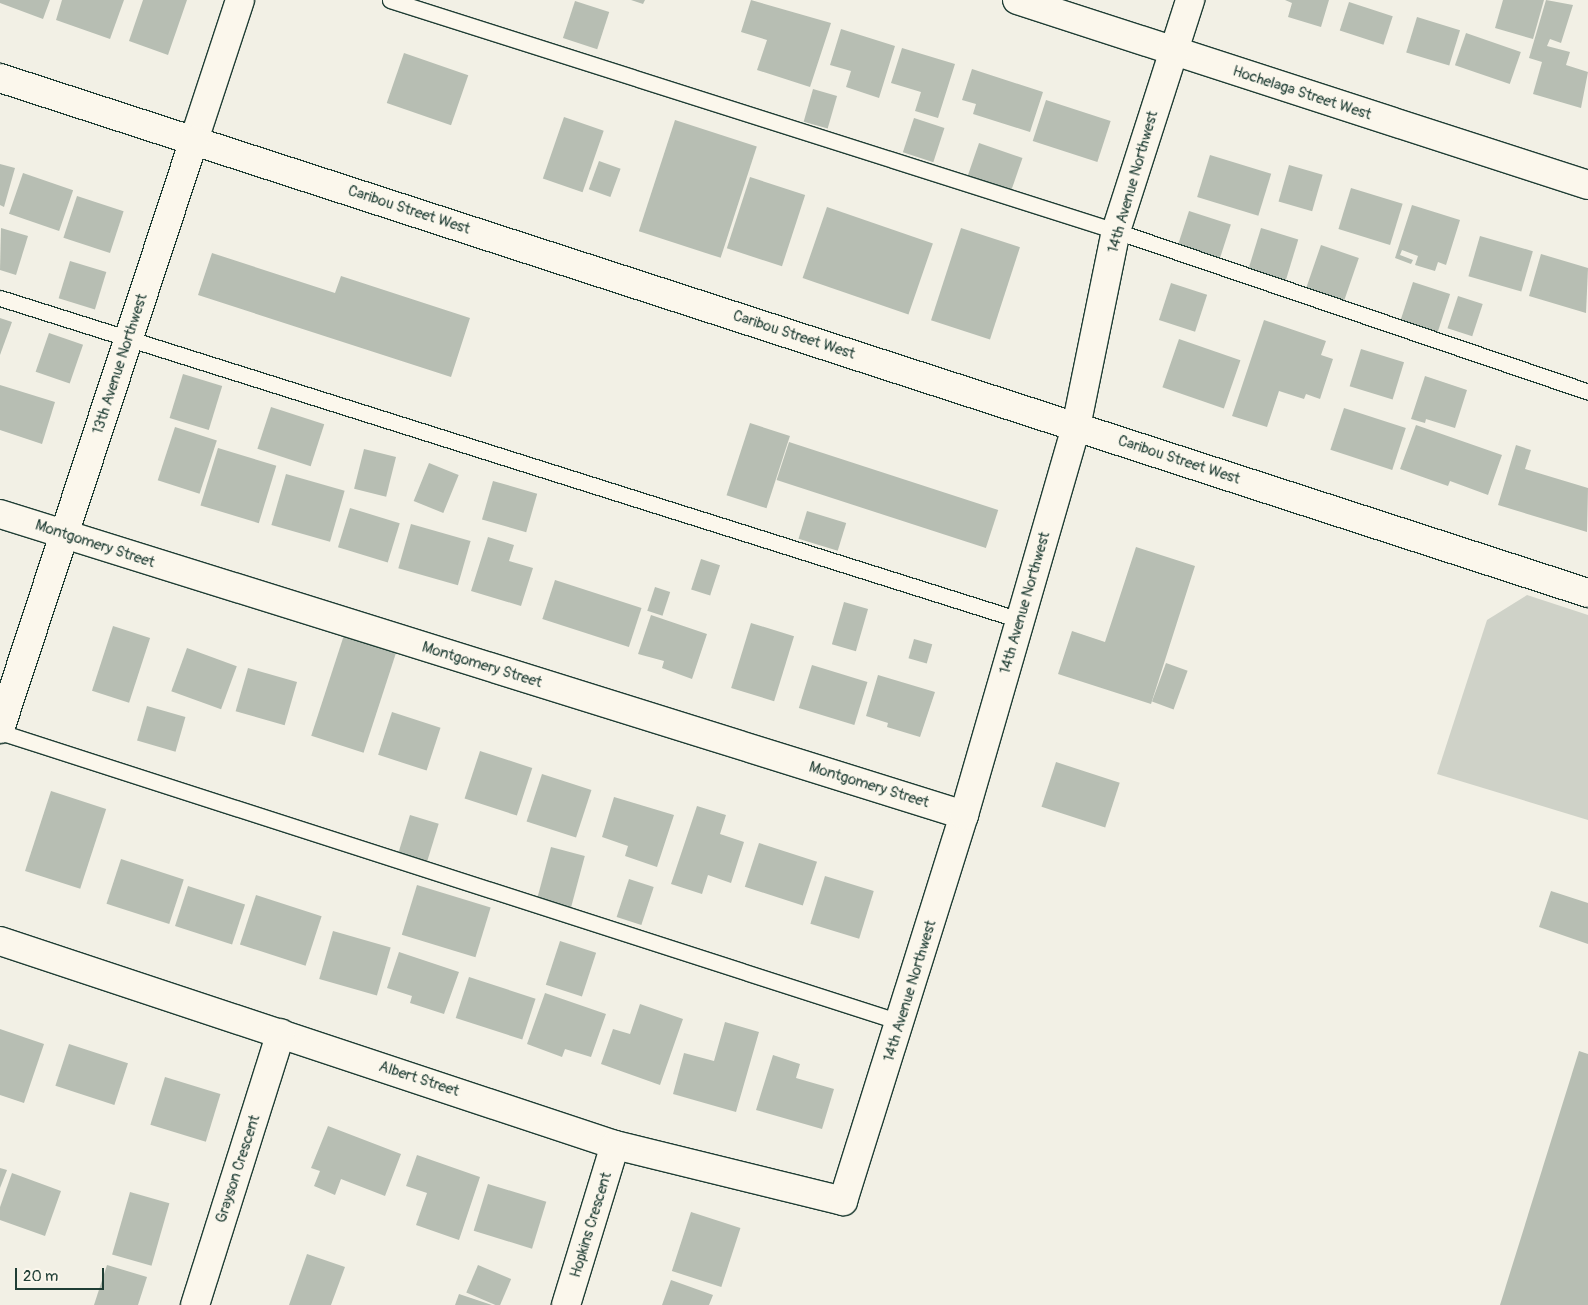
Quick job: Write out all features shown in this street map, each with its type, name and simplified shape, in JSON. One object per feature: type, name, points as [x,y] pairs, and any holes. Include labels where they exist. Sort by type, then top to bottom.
[{"type":"street","name":"13th Avenue Northwest","points":[[0,730],[240,0]]},
{"type":"street","name":"Hochelaga Street West","points":[[1017,0],[1588,184]]},
{"type":"street","name":"14th Avenue Northwest","points":[[843,1201],[964,815],[1076,427],[1116,231],[1190,0]]},
{"type":"street","name":"Caribou Street West","points":[[0,78],[1588,594]]},
{"type":"street","name":"Montgomery Street","points":[[0,514],[964,815]]},
{"type":"street","name":"Albert Street","points":[[0,941],[616,1145],[843,1201]]},
{"type":"street","name":"Grayson Crescent","points":[[195,1305],[280,1033]]},
{"type":"street","name":"Hopkins Crescent","points":[[566,1305],[616,1145]]},
{"type":"lane","points":[[390,0],[1116,231],[1588,392]]},
{"type":"lane","points":[[0,298],[1020,620]]},
{"type":"lane","points":[[0,730],[900,1022]]},
{"type":"shaded area","points":[[1527,595],[1588,615],[1588,820],[1437,774],[1487,620]]},
{"type":"building","points":[[0,0],[50,0],[43,19],[0,3]]},
{"type":"building","points":[[62,0],[124,0],[110,39],[56,20]]},
{"type":"building","points":[[143,0],[187,0],[168,55],[129,41]]},
{"type":"building","points":[[631,0],[645,0],[643,4]]},
{"type":"building","points":[[751,0],[831,23],[810,87],[757,70],[767,40],[741,32]]},
{"type":"building","points":[[1285,0],[1329,0],[1321,27],[1288,17],[1292,3]]},
{"type":"building","points":[[1503,0],[1544,0],[1533,39],[1495,28]]},
{"type":"building","points":[[1546,0],[1573,5],[1561,43],[1550,39],[1547,46],[1570,52],[1566,65],[1588,72],[1581,108],[1533,94],[1542,62],[1529,58]]},
{"type":"building","points":[[575,1],[609,12],[597,49],[563,38]]},
{"type":"building","points":[[1349,2],[1393,16],[1383,45],[1340,31]]},
{"type":"building","points":[[1417,17],[1460,30],[1449,66],[1406,52]]},
{"type":"building","points":[[841,29],[895,46],[879,98],[846,87],[851,71],[830,65]]},
{"type":"building","points":[[1466,33],[1521,52],[1510,84],[1455,65]]},
{"type":"building","points":[[902,48],[955,64],[938,118],[915,111],[921,92],[891,83]]},
{"type":"building","points":[[404,53],[468,75],[451,125],[387,103]]},
{"type":"building","points":[[972,69],[1043,92],[1030,132],[973,114],[976,104],[962,100]]},
{"type":"building","points":[[813,89],[837,96],[828,129],[804,122]]},
{"type":"building","points":[[1046,100],[1111,121],[1097,162],[1033,141]]},
{"type":"building","points":[[564,117],[604,131],[583,192],[543,178]]},
{"type":"building","points":[[914,118],[944,128],[933,162],[903,152]]},
{"type":"building","points":[[675,120],[757,147],[721,258],[639,231]]},
{"type":"building","points":[[979,143],[1022,158],[1010,195],[966,180]]},
{"type":"building","points":[[1210,155],[1271,174],[1258,216],[1197,197]]},
{"type":"building","points":[[599,161],[621,169],[610,197],[589,189]]},
{"type":"building","points":[[0,164],[15,168],[4,207],[0,205]]},
{"type":"building","points":[[1289,165],[1323,175],[1312,211],[1279,202]]},
{"type":"building","points":[[23,173],[73,190],[59,231],[9,214]]},
{"type":"building","points":[[750,177],[805,195],[782,266],[727,248]]},
{"type":"building","points":[[1351,188],[1403,204],[1390,245],[1338,229]]},
{"type":"building","points":[[77,196],[124,211],[110,253],[63,238]]},
{"type":"building","points":[[1412,205],[1460,220],[1446,265],[1438,262],[1435,271],[1415,265],[1418,256],[1402,250],[1400,255],[1413,260],[1411,264],[1395,258]]},
{"type":"building","points":[[827,207],[933,243],[908,314],[803,278]]},
{"type":"building","points":[[1189,211],[1231,225],[1219,261],[1177,247]]},
{"type":"building","points":[[1,228],[28,236],[16,275],[0,270]]},
{"type":"building","points":[[961,228],[1020,247],[990,339],[931,320]]},
{"type":"building","points":[[1261,228],[1298,239],[1285,281],[1248,270]]},
{"type":"building","points":[[1480,236],[1533,251],[1521,292],[1468,276]]},
{"type":"building","points":[[1321,245],[1359,258],[1344,302],[1306,288]]},
{"type":"building","points":[[212,253],[335,293],[341,276],[470,318],[451,377],[198,295]]},
{"type":"building","points":[[1541,254],[1588,268],[1586,313],[1529,296]]},
{"type":"building","points":[[70,261],[106,272],[95,309],[59,298]]},
{"type":"building","points":[[1413,282],[1450,294],[1437,333],[1400,321]]},
{"type":"building","points":[[1171,283],[1207,295],[1195,332],[1159,320]]},
{"type":"building","points":[[1458,296],[1483,304],[1472,336],[1447,328]]},
{"type":"building","points":[[0,318],[12,322],[0,355]]},
{"type":"building","points":[[1264,320],[1326,341],[1321,355],[1333,359],[1320,399],[1306,394],[1304,399],[1279,391],[1267,427],[1232,416]]},
{"type":"building","points":[[49,333],[83,345],[70,383],[36,372]]},
{"type":"building","points":[[1179,339],[1240,360],[1224,408],[1162,387]]},
{"type":"building","points":[[1361,349],[1404,362],[1393,399],[1350,386]]},
{"type":"building","points":[[183,374],[222,386],[209,430],[170,418]]},
{"type":"building","points":[[1425,376],[1467,390],[1455,428],[1426,419],[1425,423],[1411,419]]},
{"type":"building","points":[[0,385],[55,402],[42,444],[0,430]]},
{"type":"building","points":[[271,407],[324,424],[311,466],[257,449]]},
{"type":"building","points":[[1344,408],[1406,428],[1392,470],[1330,450]]},
{"type":"building","points":[[750,423],[790,436],[766,508],[727,495]]},
{"type":"building","points":[[1416,425],[1502,455],[1488,495],[1450,481],[1448,486],[1400,469]]},
{"type":"building","points":[[175,427],[217,441],[200,494],[158,480]]},
{"type":"building","points":[[789,442],[998,510],[986,548],[777,480]]},
{"type":"building","points":[[1516,445],[1531,450],[1525,469],[1588,488],[1587,532],[1498,505]]},
{"type":"building","points":[[218,448],[276,466],[259,523],[200,505]]},
{"type":"building","points":[[364,449],[396,457],[386,497],[354,489]]},
{"type":"building","points":[[429,463],[459,475],[443,513],[414,501]]},
{"type":"building","points":[[286,474],[345,491],[330,542],[271,525]]},
{"type":"building","points":[[493,481],[537,494],[526,532],[482,519]]},
{"type":"building","points":[[350,508],[400,523],[388,562],[338,547]]},
{"type":"building","points":[[807,511],[846,523],[838,551],[799,539]]},
{"type":"building","points":[[411,524],[471,541],[458,585],[398,568]]},
{"type":"building","points":[[488,537],[514,545],[509,561],[533,568],[521,606],[471,591]]},
{"type":"building","points":[[1136,547],[1195,566],[1151,704],[1058,674],[1072,631],[1105,642]]},
{"type":"building","points":[[701,559],[720,565],[710,596],[691,589]]},
{"type":"building","points":[[555,580],[642,608],[629,647],[542,619]]},
{"type":"building","points":[[655,587],[670,592],[662,616],[647,611]]},
{"type":"building","points":[[844,602],[868,609],[856,651],[832,644]]},
{"type":"building","points":[[651,615],[707,634],[692,679],[662,668],[664,661],[638,654]]},
{"type":"building","points":[[751,623],[794,636],[774,701],[731,688]]},
{"type":"building","points":[[113,626],[150,638],[129,703],[92,691]]},
{"type":"building","points":[[344,635],[396,652],[364,753],[311,736]]},
{"type":"building","points":[[914,639],[932,644],[927,663],[908,658]]},
{"type":"building","points":[[187,648],[237,666],[221,709],[171,691]]},
{"type":"building","points":[[1166,663],[1188,671],[1174,709],[1152,702]]},
{"type":"building","points":[[812,665],[867,682],[854,725],[799,708]]},
{"type":"building","points":[[248,668],[297,682],[285,725],[236,711]]},
{"type":"building","points":[[878,675],[935,692],[920,737],[887,727],[888,723],[866,716]]},
{"type":"building","points":[[147,706],[185,717],[176,752],[137,741]]},
{"type":"building","points":[[392,712],[441,728],[427,771],[378,755]]},
{"type":"building","points":[[480,751],[532,768],[517,816],[465,799]]},
{"type":"building","points":[[1056,762],[1120,783],[1105,827],[1041,807]]},
{"type":"building","points":[[542,774],[591,790],[576,838],[527,822]]},
{"type":"building","points":[[51,791],[106,809],[80,889],[25,871]]},
{"type":"building","points":[[614,797],[674,815],[657,867],[625,856],[628,846],[602,837]]},
{"type":"building","points":[[697,806],[726,815],[720,834],[744,842],[731,883],[708,875],[702,894],[671,884]]},
{"type":"building","points":[[410,815],[439,824],[427,862],[398,853]]},
{"type":"building","points":[[759,843],[817,862],[803,906],[745,887]]},
{"type":"building","points":[[551,847],[585,856],[571,908],[537,899]]},
{"type":"building","points":[[121,859],[184,879],[169,924],[106,904]]},
{"type":"building","points":[[825,876],[874,891],[859,939],[810,924]]},
{"type":"building","points":[[629,879],[654,887],[641,925],[617,917]]},
{"type":"building","points":[[417,885],[491,908],[475,957],[402,935]]},
{"type":"building","points":[[188,886],[245,905],[232,944],[175,926]]},
{"type":"building","points":[[1551,891],[1588,903],[1588,944],[1539,927]]},
{"type":"building","points":[[256,895],[322,916],[306,966],[240,944]]},
{"type":"building","points":[[333,931],[391,948],[377,996],[319,979]]},
{"type":"building","points":[[560,941],[596,953],[582,996],[546,985]]},
{"type":"building","points":[[399,952],[459,972],[444,1014],[410,1003],[412,996],[387,988]]},
{"type":"building","points":[[469,977],[536,999],[522,1040],[456,1018]]},
{"type":"building","points":[[545,993],[606,1014],[591,1057],[565,1049],[562,1057],[527,1044]]},
{"type":"building","points":[[640,1004],[683,1019],[660,1085],[601,1064],[613,1029],[630,1034]]},
{"type":"building","points":[[725,1022],[759,1032],[736,1112],[673,1094],[684,1053],[714,1061]]},
{"type":"building","points":[[0,1029],[44,1044],[24,1103],[0,1095]]},
{"type":"building","points":[[69,1044],[128,1063],[114,1105],[55,1086]]},
{"type":"building","points":[[1579,1051],[1588,1054],[1588,1305],[1500,1305]]},
{"type":"building","points":[[773,1055],[800,1064],[796,1078],[834,1089],[822,1129],[756,1110]]},
{"type":"building","points":[[165,1077],[220,1094],[206,1142],[150,1125]]},
{"type":"building","points":[[328,1126],[401,1154],[385,1196],[341,1179],[335,1195],[314,1186],[320,1171],[311,1168]]},
{"type":"building","points":[[417,1155],[480,1177],[459,1240],[416,1225],[427,1193],[406,1186]]},
{"type":"building","points":[[0,1168],[7,1170],[0,1188]]},
{"type":"building","points":[[12,1173],[61,1191],[45,1236],[0,1220],[0,1207]]},
{"type":"building","points":[[488,1184],[546,1202],[532,1249],[474,1231]]},
{"type":"building","points":[[130,1192],[169,1203],[151,1266],[112,1254]]},
{"type":"building","points":[[691,1212],[740,1228],[721,1287],[672,1271]]},
{"type":"building","points":[[307,1254],[345,1267],[331,1305],[289,1305]]},
{"type":"building","points":[[107,1265],[147,1277],[138,1305],[94,1305]]},
{"type":"building","points":[[478,1265],[511,1279],[500,1305],[495,1305],[466,1293]]},
{"type":"building","points":[[671,1280],[713,1295],[709,1305],[662,1305]]},
{"type":"building","points":[[459,1294],[492,1305],[455,1305]]}]
